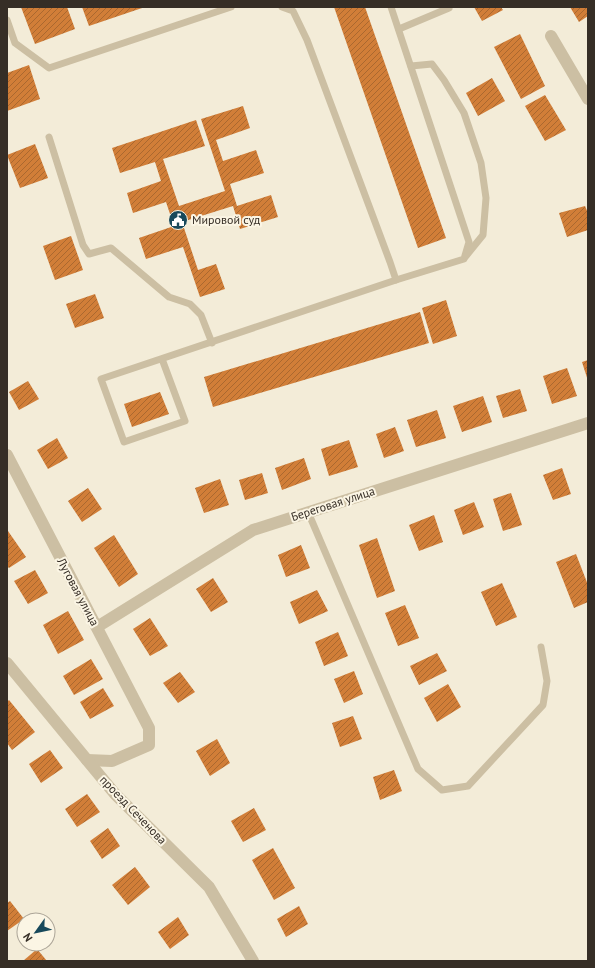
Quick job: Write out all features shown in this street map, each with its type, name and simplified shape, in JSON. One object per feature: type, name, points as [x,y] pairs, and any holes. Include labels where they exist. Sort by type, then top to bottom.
[{"type":"street","points":[[551,36],[588,99]]},
{"type":"street","name":"Береговая улица","points":[[97,627],[253,530],[588,423]]},
{"type":"street","name":"Луговая улица","points":[[7,455],[149,728],[149,745],[112,761],[87,760]]},
{"type":"street","name":"проезд Сеченова","points":[[7,663],[115,794],[209,887],[253,961]]},
{"type":"lane","points":[[7,20],[15,43],[49,68],[231,7]]},
{"type":"lane","points":[[282,7],[292,11],[307,40],[396,280]]},
{"type":"lane","points":[[391,7],[469,242],[464,259]]},
{"type":"lane","points":[[398,29],[449,8]]},
{"type":"lane","points":[[162,359],[185,421],[124,442],[101,379],[396,280],[464,259],[483,234],[486,198],[481,163],[464,113],[444,80],[432,64],[411,66]]},
{"type":"lane","points":[[49,137],[83,245],[89,254],[111,248],[169,297],[190,304],[201,315],[212,343]]},
{"type":"lane","points":[[308,512],[418,770],[442,790],[468,786],[543,705],[547,681],[540,647]]},
{"type":"building","points":[[21,7],[67,7],[75,29],[35,44]]},
{"type":"building","points":[[82,7],[145,7],[89,26]]},
{"type":"building","points":[[334,7],[365,7],[446,238],[418,248]]},
{"type":"building","points":[[474,7],[501,7],[503,10],[482,21]]},
{"type":"building","points":[[570,7],[588,7],[588,16],[579,22]]},
{"type":"building","points":[[520,34],[545,86],[521,99],[494,47]]},
{"type":"building","points":[[29,65],[40,99],[7,111],[7,73]]},
{"type":"building","points":[[492,78],[505,101],[478,116],[466,93]]},
{"type":"building","points":[[545,95],[566,130],[545,141],[525,106]]},
{"type":"building","points":[[243,106],[250,128],[216,140],[223,161],[256,150],[264,173],[230,184],[237,206],[271,195],[278,217],[240,229],[233,206],[182,222],[198,270],[216,264],[225,289],[200,297],[183,247],[146,259],[139,238],[174,226],[166,202],[133,213],[127,193],[161,181],[155,162],[120,173],[112,148],[196,120],[205,146],[163,159],[179,206],[225,191],[201,119]]},
{"type":"building","points":[[35,144],[48,178],[20,188],[7,155]]},
{"type":"building","points":[[585,206],[588,213],[588,230],[567,237],[559,213]]},
{"type":"building","points":[[71,236],[83,270],[55,280],[43,246]]},
{"type":"building","points":[[95,294],[104,318],[75,328],[66,304]]},
{"type":"building","points":[[446,300],[457,336],[433,344],[422,308]]},
{"type":"building","points":[[420,312],[429,343],[213,407],[204,377]]},
{"type":"building","points":[[588,360],[588,381],[582,362]]},
{"type":"building","points":[[567,368],[577,396],[552,404],[543,376]]},
{"type":"building","points":[[28,381],[39,399],[19,410],[9,392]]},
{"type":"building","points":[[520,389],[527,411],[503,418],[496,396]]},
{"type":"building","points":[[160,392],[169,414],[132,427],[124,404]]},
{"type":"building","points":[[483,396],[492,422],[462,432],[453,406]]},
{"type":"building","points":[[437,410],[446,438],[416,447],[407,420]]},
{"type":"building","points":[[395,427],[404,451],[384,458],[376,434]]},
{"type":"building","points":[[57,438],[68,458],[48,469],[37,450]]},
{"type":"building","points":[[349,440],[358,467],[329,476],[321,449]]},
{"type":"building","points":[[304,458],[311,479],[282,490],[275,468]]},
{"type":"building","points":[[562,468],[571,494],[553,500],[543,475]]},
{"type":"building","points":[[262,473],[268,493],[245,500],[239,480]]},
{"type":"building","points":[[220,479],[229,505],[204,513],[195,488]]},
{"type":"building","points":[[88,488],[102,509],[82,522],[68,501]]},
{"type":"building","points":[[511,493],[522,525],[503,531],[493,499]]},
{"type":"building","points":[[474,502],[484,527],[463,535],[454,510]]},
{"type":"building","points":[[434,515],[443,542],[419,551],[409,525]]},
{"type":"building","points":[[7,531],[26,557],[9,568],[7,566]]},
{"type":"building","points":[[114,535],[138,574],[119,587],[94,548]]},
{"type":"building","points":[[377,538],[395,591],[377,598],[359,545]]},
{"type":"building","points":[[301,545],[310,568],[286,577],[278,555]]},
{"type":"building","points":[[576,554],[588,585],[588,602],[574,608],[556,562]]},
{"type":"building","points":[[35,570],[48,593],[28,604],[14,581]]},
{"type":"building","points":[[213,578],[228,602],[211,612],[196,589]]},
{"type":"building","points":[[502,583],[517,617],[496,626],[481,592]]},
{"type":"building","points":[[317,590],[328,611],[299,624],[290,602]]},
{"type":"building","points":[[405,605],[419,638],[398,646],[385,613]]},
{"type":"building","points":[[68,611],[84,640],[58,654],[43,625]]},
{"type":"building","points":[[150,618],[168,646],[150,656],[133,629]]},
{"type":"building","points":[[338,632],[348,656],[324,666],[315,642]]},
{"type":"building","points":[[437,653],[447,671],[419,685],[410,666]]},
{"type":"building","points":[[91,659],[103,679],[74,695],[63,676]]},
{"type":"building","points":[[354,671],[363,694],[344,703],[334,679]]},
{"type":"building","points":[[180,672],[195,692],[178,703],[163,683]]},
{"type":"building","points":[[448,684],[461,707],[437,722],[424,698]]},
{"type":"building","points":[[103,688],[114,706],[90,719],[80,702]]},
{"type":"building","points":[[9,700],[35,732],[12,750],[7,743],[7,702]]},
{"type":"building","points":[[353,716],[362,739],[340,747],[332,723]]},
{"type":"building","points":[[217,739],[230,763],[210,776],[196,751]]},
{"type":"building","points":[[50,750],[63,768],[41,783],[29,764]]},
{"type":"building","points":[[394,770],[402,791],[380,800],[373,777]]},
{"type":"building","points":[[87,794],[100,812],[77,827],[65,809]]},
{"type":"building","points":[[254,808],[266,830],[243,842],[231,821]]},
{"type":"building","points":[[108,828],[120,846],[102,859],[90,841]]},
{"type":"building","points":[[273,848],[295,888],[274,900],[252,860]]},
{"type":"building","points":[[135,867],[150,887],[128,905],[112,885]]},
{"type":"building","points":[[10,901],[19,912],[16,912],[16,925],[7,931],[7,903]]},
{"type":"building","points":[[299,906],[308,924],[286,937],[277,919]]},
{"type":"building","points":[[178,917],[189,935],[170,949],[158,932]]},
{"type":"building","points":[[34,952],[40,952],[47,961],[23,961]]},
{"type":"place","name":"Мировой суд","points":[[178,220]]}]
